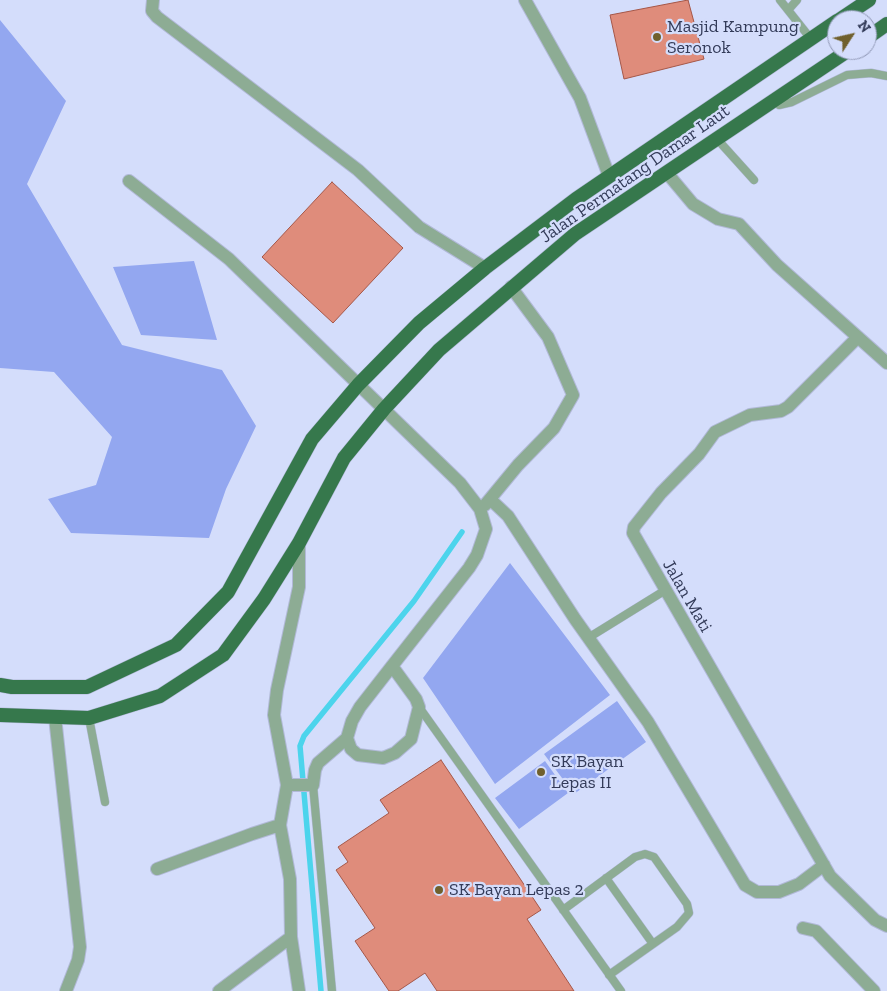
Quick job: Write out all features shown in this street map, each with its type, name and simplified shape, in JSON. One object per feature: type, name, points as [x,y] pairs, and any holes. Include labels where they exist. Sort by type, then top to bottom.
[{"type":"highway","name":"Jalan Permatang Damar Laut","points":[[854,10],[869,0]]},
{"type":"highway","name":"Jalan Permatang Damar Laut","points":[[0,685],[12,687],[87,686],[176,645],[228,592],[312,439],[358,385],[419,323],[485,268],[609,176],[827,28]]},
{"type":"highway","name":"Jalan Permatang Damar Laut","points":[[0,715],[89,718],[160,696],[223,655],[264,600],[298,543],[344,458],[384,409],[439,350],[576,234],[834,60]]},
{"type":"street","points":[[153,0],[152,11],[156,17],[358,170],[420,227],[485,268]]},
{"type":"street","points":[[525,0],[580,98],[609,176]]},
{"type":"street","points":[[667,172],[692,204],[718,219],[738,224],[777,265],[887,363]]},
{"type":"street","points":[[129,181],[228,259],[384,409],[460,484],[480,509],[486,529],[477,556],[360,708],[347,738],[318,763],[315,770],[301,785],[280,825],[290,879],[291,937],[299,991]]},
{"type":"street","points":[[480,509],[491,500],[518,465],[554,428],[573,396],[548,337],[511,288]]},
{"type":"street","name":"Jalan Mati","points":[[858,337],[788,408],[781,411],[750,415],[716,432],[699,454],[661,493],[634,527],[633,533],[635,541],[830,876],[875,920],[887,926]]},
{"type":"street","points":[[491,500],[508,516],[588,638],[648,722],[745,885],[758,892],[779,892],[799,884],[824,865]]},
{"type":"street","points":[[298,543],[298,587],[277,690],[274,715],[301,785]]},
{"type":"street","points":[[347,738],[352,749],[358,755],[371,758],[389,756],[410,739],[419,707],[416,698],[392,666]]},
{"type":"street","points":[[56,717],[80,947],[78,960],[66,991]]},
{"type":"street","points":[[157,870],[280,825]]},
{"type":"street","points":[[803,928],[816,930],[874,991]]},
{"type":"street","points":[[219,991],[291,937]]},
{"type":"lane","points":[[780,0],[811,39]]},
{"type":"lane","points":[[788,10],[797,0]]},
{"type":"lane","points":[[774,100],[778,105],[792,102],[848,75],[871,73],[887,76]]},
{"type":"lane","points":[[717,139],[754,180]]},
{"type":"lane","points":[[588,638],[664,591]]},
{"type":"lane","points":[[419,707],[621,991]]},
{"type":"lane","points":[[89,718],[105,802]]},
{"type":"lane","points":[[301,785],[332,991]]},
{"type":"lane","points":[[563,910],[635,857],[645,854],[654,857],[687,904],[688,913],[677,927],[609,975]]},
{"type":"lane","points":[[606,878],[653,944]]},
{"type":"shaded area","points":[[0,20],[66,101],[27,184],[122,345],[222,370],[256,426],[226,489],[209,538],[71,533],[48,499],[96,485],[112,437],[54,372],[0,368]]},
{"type":"shaded area","points":[[194,261],[217,340],[141,335],[113,267]]},
{"type":"shaded area","points":[[510,563],[610,695],[495,784],[423,678]]},
{"type":"shaded area","points":[[617,701],[646,742],[574,794],[544,754]]},
{"type":"shaded area","points":[[545,761],[568,793],[519,829],[495,798]]},
{"type":"building","name":"Masjid Kampung Seronok","points":[[688,0],[704,59],[624,79],[610,15]]},
{"type":"building","points":[[332,182],[403,248],[333,323],[262,257]]},
{"type":"building","name":"SK Bayan Lepas 2","points":[[441,760],[541,910],[527,919],[574,991],[437,991],[425,973],[398,991],[389,991],[355,941],[375,928],[336,870],[348,862],[338,847],[389,813],[380,800]]},
{"type":"waterway","points":[[321,991],[300,746],[304,736],[414,601],[462,532]]},
{"type":"place","name":"Masjid Kampung Seronok","points":[[657,37]]},
{"type":"place","name":"SK Bayan Lepas II","points":[[541,772]]},
{"type":"place","name":"SK Bayan Lepas 2","points":[[439,890]]}]
